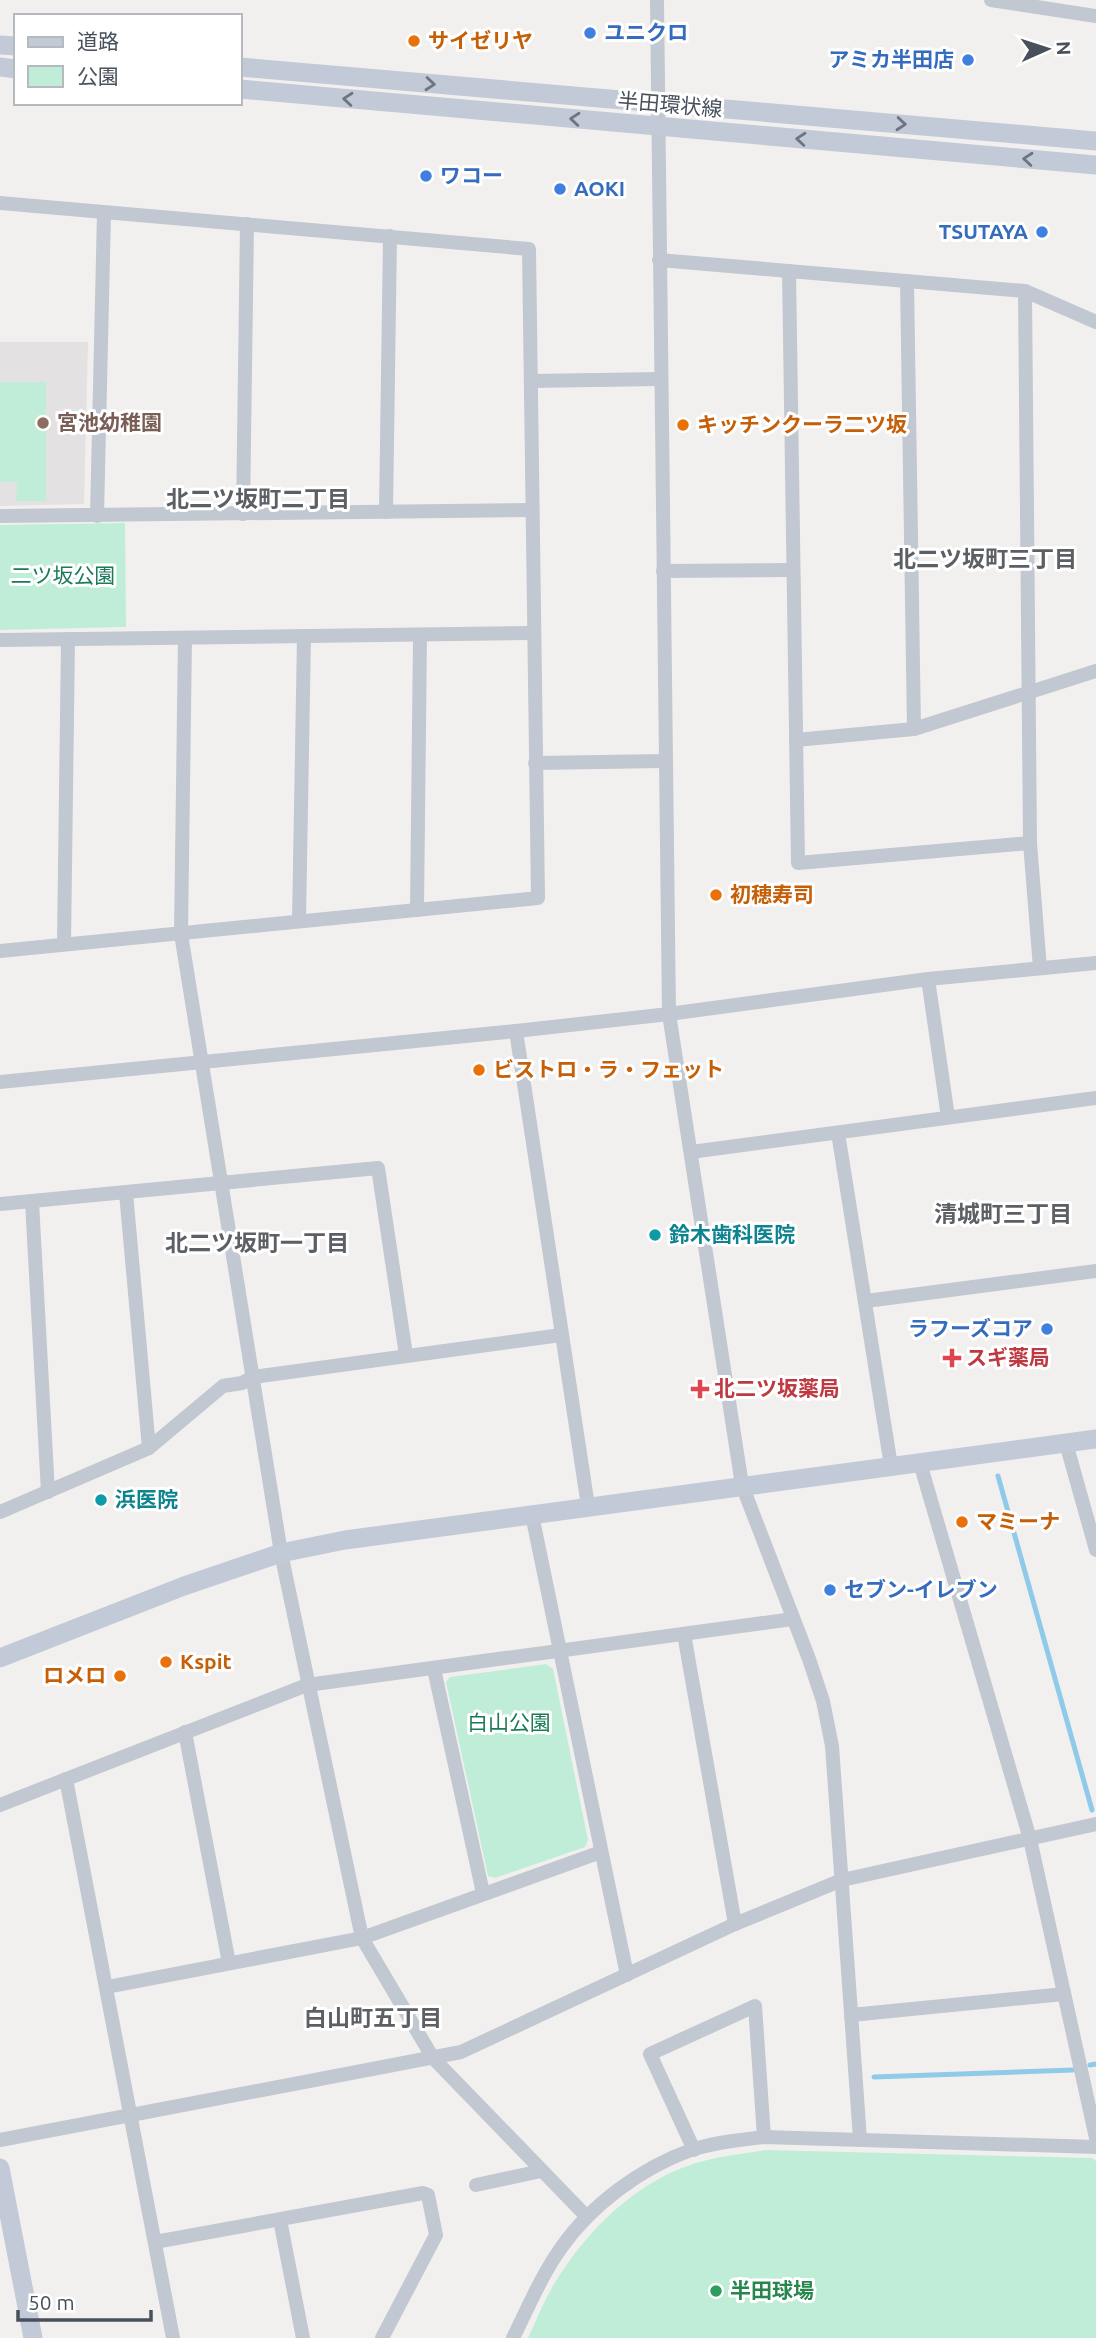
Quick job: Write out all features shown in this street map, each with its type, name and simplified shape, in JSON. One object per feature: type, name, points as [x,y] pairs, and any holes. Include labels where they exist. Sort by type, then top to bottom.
[{"type":"main road","name":"半田環状線","points":[[242,67],[1096,141]]},
{"type":"main road","name":"半田環状線","points":[[242,89],[1096,165]]},
{"type":"main road","points":[[0,1658],[184,1587],[281,1553],[345,1540],[1096,1439]]},
{"type":"main road","points":[[0,2168],[33,2338]]},
{"type":"street","points":[[657,0],[669,1014],[742,1485],[823,1701],[832,1746],[860,2139]]},
{"type":"street","points":[[991,0],[1096,16]]},
{"type":"street","points":[[0,203],[529,249],[538,898],[0,951]]},
{"type":"street","points":[[97,516],[104,213]]},
{"type":"street","points":[[243,514],[247,224]]},
{"type":"street","points":[[386,512],[390,236]]},
{"type":"street","points":[[659,260],[1025,291],[1096,322]]},
{"type":"street","points":[[789,271],[798,863],[1030,843]]},
{"type":"street","points":[[907,281],[914,729]]},
{"type":"street","points":[[1025,291],[1030,843],[1040,968]]},
{"type":"street","points":[[531,380],[660,379]]},
{"type":"street","points":[[0,516],[532,510]]},
{"type":"street","points":[[663,571],[793,570]]},
{"type":"street","points":[[0,640],[533,633]]},
{"type":"street","points":[[417,909],[419,635]]},
{"type":"street","points":[[299,921],[304,636]]},
{"type":"street","points":[[185,638],[181,934],[281,1553],[362,1938],[433,2058],[587,2217]]},
{"type":"street","points":[[64,944],[68,639]]},
{"type":"street","points":[[796,740],[914,729],[1096,671]]},
{"type":"street","points":[[535,763],[664,761]]},
{"type":"street","points":[[0,1082],[516,1031],[669,1014],[928,979],[1096,963]]},
{"type":"street","points":[[928,979],[948,1117]]},
{"type":"street","points":[[516,1031],[588,1506]]},
{"type":"street","points":[[691,1152],[1096,1098]]},
{"type":"street","points":[[838,1133],[891,1466]]},
{"type":"street","points":[[0,1204],[378,1168],[406,1355]]},
{"type":"street","points":[[126,1193],[149,1448]]},
{"type":"street","points":[[32,1202],[48,1492]]},
{"type":"street","points":[[866,1301],[1096,1271]]},
{"type":"street","points":[[0,1513],[149,1448],[223,1385],[242,1383],[253,1377],[561,1335]]},
{"type":"street","points":[[1066,1443],[1096,1550]]},
{"type":"street","points":[[920,1463],[1030,1839],[1096,2138]]},
{"type":"street","points":[[532,1515],[627,1975]]},
{"type":"street","points":[[0,1805],[307,1685],[793,1619]]},
{"type":"street","points":[[684,1634],[735,1924]]},
{"type":"street","points":[[434,1669],[483,1893]]},
{"type":"street","points":[[185,1732],[229,1963]]},
{"type":"street","points":[[66,1779],[173,2338]]},
{"type":"street","points":[[0,2140],[461,2052],[735,1924],[842,1880],[1096,1824]]},
{"type":"street","points":[[107,1987],[362,1938],[601,1852]]},
{"type":"street","points":[[851,2015],[1065,1994]]},
{"type":"street","points":[[694,2150],[650,2054],[755,2006],[765,2137]]},
{"type":"street","points":[[513,2338],[546,2271],[562,2246],[587,2217],[612,2194],[653,2169],[694,2150],[729,2141],[765,2137],[1096,2147]]},
{"type":"street","points":[[476,2185],[541,2171]]},
{"type":"street","points":[[155,2242],[423,2193],[428,2195],[436,2235],[382,2338]]},
{"type":"street","points":[[280,2220],[303,2338]]},
{"type":"shaded area","name":"宮池幼稚園","points":[[0,342],[88,342],[84,504],[0,506]]},
{"type":"green space","points":[[0,382],[46,382],[46,501],[16,501],[17,482],[0,482]]},
{"type":"green space","name":"二ツ坂公園","points":[[125,523],[126,627],[0,630],[0,525]]},
{"type":"green space","name":"白山公園","points":[[546,1664],[553,1669],[588,1840],[585,1847],[495,1878],[488,1876],[446,1682],[450,1677]]},
{"type":"green space","points":[[765,2150],[1092,2158],[1096,2161],[1096,2338],[528,2338],[556,2281],[583,2243],[616,2209],[674,2171],[721,2157]]},
{"type":"waterway","points":[[998,1476],[1092,1810]]},
{"type":"waterway","points":[[1090,2065],[1096,2064]]},
{"type":"waterway","points":[[874,2077],[1073,2070]]},
{"type":"place","name":"ユニクロ","points":[[590,33]]},
{"type":"place","name":"サイゼリヤ","points":[[414,41]]},
{"type":"place","name":"アミカ半田店","points":[[968,60]]},
{"type":"place","name":"ワコー","points":[[426,176]]},
{"type":"place","name":"AOKI","points":[[560,189]]},
{"type":"place","name":"TSUTAYA","points":[[1042,232]]},
{"type":"place","name":"宮池幼稚園","points":[[43,423]]},
{"type":"place","name":"キッチンクーラ二ツ坂","points":[[683,425]]},
{"type":"place","name":"初穂寿司","points":[[716,895]]},
{"type":"place","name":"ビストロ・ラ・フェット","points":[[479,1070]]},
{"type":"place","name":"鈴木歯科医院","points":[[655,1235]]},
{"type":"place","name":"ラフーズコア","points":[[1047,1329]]},
{"type":"place","name":"スギ薬局","points":[[952,1358]]},
{"type":"place","name":"北二ツ坂薬局","points":[[700,1389]]},
{"type":"place","name":"浜医院","points":[[101,1500]]},
{"type":"place","name":"マミーナ","points":[[962,1522]]},
{"type":"place","name":"セブン-イレブン","points":[[830,1590]]},
{"type":"place","name":"Kspit","points":[[166,1662]]},
{"type":"place","name":"ロメロ","points":[[120,1676]]},
{"type":"place","name":"半田球場","points":[[716,2291]]},
{"type":"district","name":"北二ツ坂町二丁目","points":[[258,499]]},
{"type":"district","name":"北二ツ坂町三丁目","points":[[985,559]]},
{"type":"district","name":"清城町三丁目","points":[[1003,1214]]},
{"type":"district","name":"北二ツ坂町一丁目","points":[[257,1243]]},
{"type":"district","name":"白山町五丁目","points":[[373,2018]]}]
